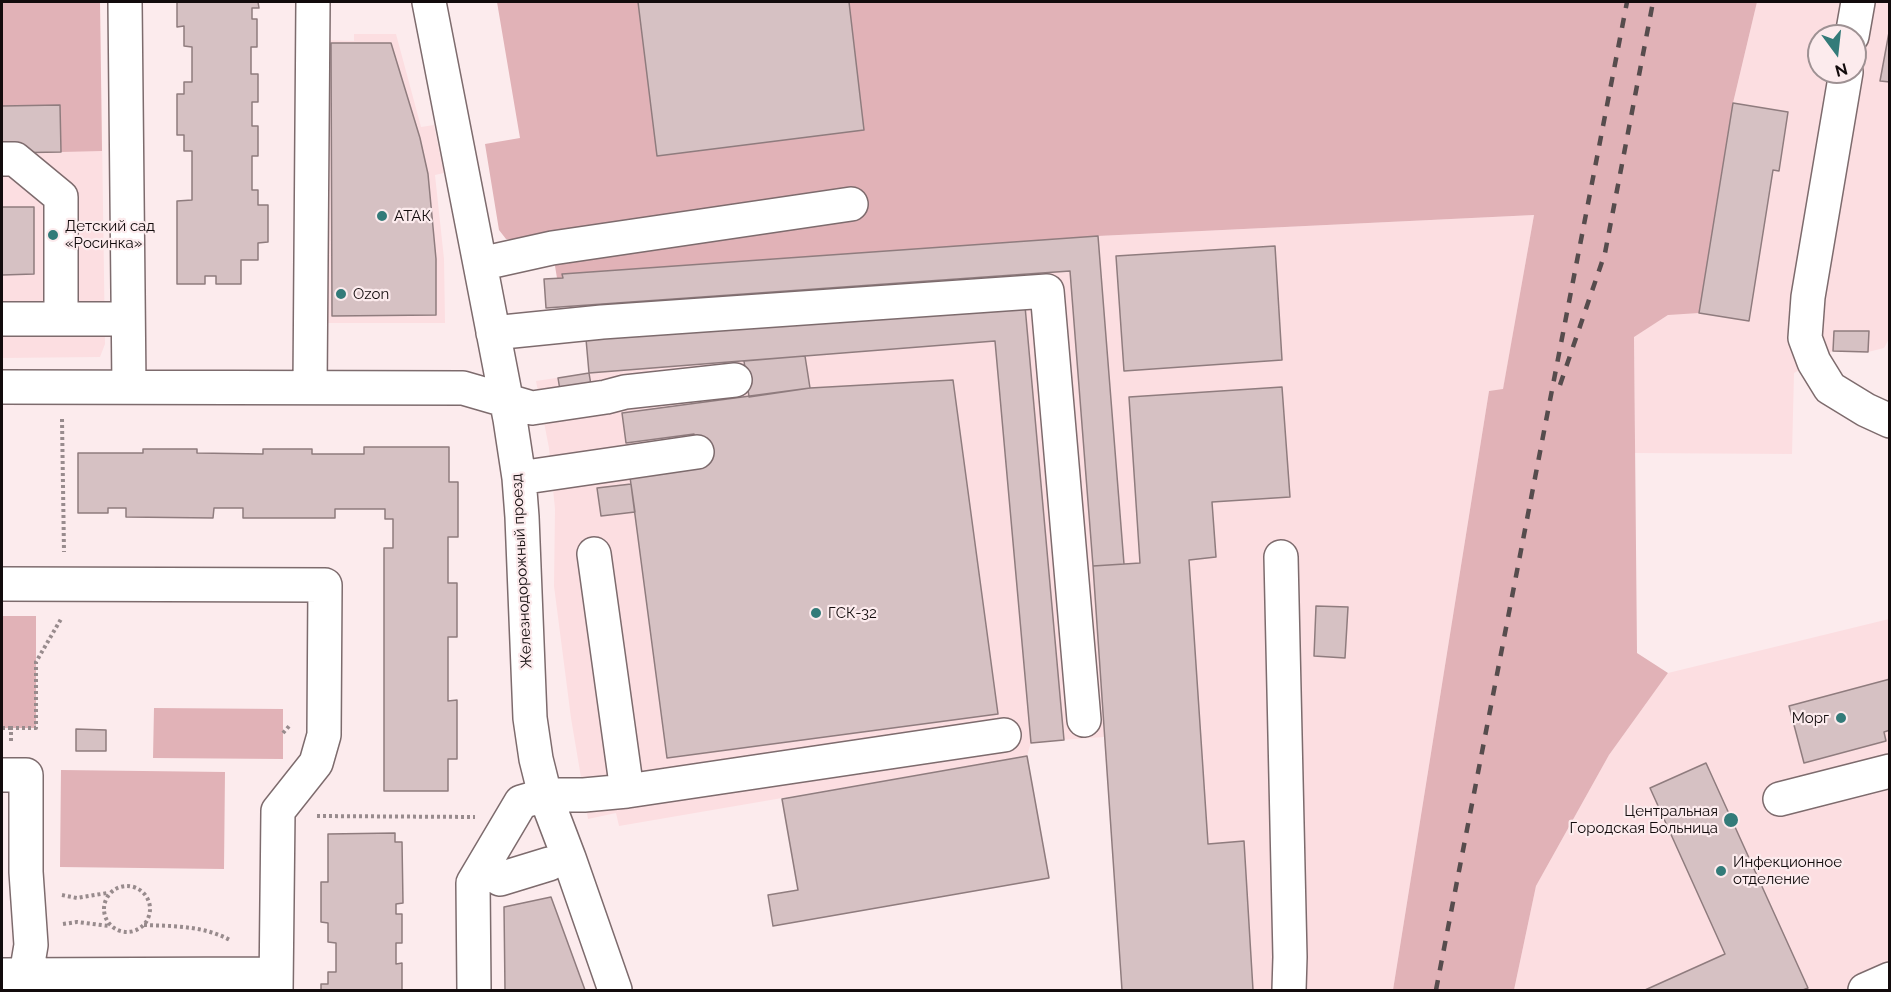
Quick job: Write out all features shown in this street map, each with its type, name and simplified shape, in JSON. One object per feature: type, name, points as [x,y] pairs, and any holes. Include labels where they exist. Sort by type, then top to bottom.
[{"type":"street","points":[[125,2],[129,387]]},
{"type":"street","points":[[310,387],[313,2]]},
{"type":"street","name":"Железнодорожный проезд","points":[[429,2],[500,367],[519,478],[530,718],[536,759],[545,795],[615,990]]},
{"type":"street","points":[[1854,24],[1858,2]]},
{"type":"street","points":[[1844,84],[1808,297],[1805,338],[1814,362],[1830,388],[1866,410],[1890,421]]},
{"type":"street","points":[[2,159],[15,159],[61,197],[61,319]]},
{"type":"street","points":[[480,264],[552,248],[851,204]]},
{"type":"street","points":[[493,333],[602,322],[1047,291],[1084,720]]},
{"type":"street","points":[[2,319],[128,319]]},
{"type":"street","points":[[2,387],[463,388],[481,383],[534,334],[554,327]]},
{"type":"street","points":[[463,388],[524,407],[542,407],[625,392],[735,380]]},
{"type":"street","points":[[519,478],[697,452]]},
{"type":"street","points":[[594,554],[627,791]]},
{"type":"street","points":[[1281,557],[1289,990]]},
{"type":"street","points":[[2,584],[325,585],[324,735],[316,763],[278,811],[276,982],[99,982],[20,965],[26,872],[26,775],[2,775]]},
{"type":"street","points":[[474,990],[473,883],[521,802],[545,795],[584,795],[627,791],[1004,735]]},
{"type":"street","points":[[1780,799],[1890,771]]},
{"type":"street","points":[[500,879],[549,864]]},
{"type":"street","points":[[1865,990],[1890,979]]},
{"type":"path","points":[[2,728],[10,728]]},
{"type":"path","points":[[278,811],[295,816],[512,817]]},
{"type":"path","points":[[20,965],[43,933],[60,924],[77,922],[110,926],[121,932],[135,931],[144,925],[150,915],[150,903],[144,893],[133,886],[118,886],[108,893],[77,898],[59,895],[43,887],[26,872]]},
{"type":"path","points":[[108,893],[103,905],[104,916],[110,926]]},
{"type":"shaded area","name":"Детский сад «Росинка»","points":[[2,2],[100,2],[105,344],[100,357],[2,358]]},
{"type":"shaded area","points":[[2,2],[100,2],[102,151],[61,152],[60,105],[2,106]]},
{"type":"shaded area","points":[[497,2],[1757,2],[1733,103],[1699,313],[1668,315],[1634,337],[1637,653],[1668,673],[1609,755],[1536,886],[1514,990],[1393,990],[1489,391],[1503,389],[1534,215],[1098,236],[562,275],[563,278],[557,278],[550,236],[518,241],[506,239],[499,230],[485,144],[520,138]]},
{"type":"shaded area","points":[[1757,2],[1889,2],[1890,337],[1884,348],[1868,352],[1833,351],[1794,373],[1792,454],[1635,453],[1634,336],[1668,315],[1733,103]]},
{"type":"shaded area","name":"АТАК","points":[[354,34],[396,34],[421,127],[434,125],[444,173],[435,175],[444,259],[445,323],[324,323],[324,40],[354,41]]},
{"type":"shaded area","points":[[1534,215],[1503,390],[1489,391],[1393,990],[1122,990],[1104,737],[1031,742],[1027,756],[619,826],[616,813],[588,819],[571,718],[554,586],[555,509],[549,448],[536,381],[589,373],[586,340],[567,341],[565,306],[544,279],[562,278],[562,274],[1098,236]]},
{"type":"shaded area","points":[[2,616],[36,616],[36,728],[2,728]]},
{"type":"shaded area","name":"Центральная Городская Больница","points":[[1889,619],[1889,990],[1514,990],[1536,886],[1609,755],[1668,673]]},
{"type":"shaded area","points":[[154,708],[283,709],[283,759],[153,758]]},
{"type":"shaded area","points":[[61,770],[225,772],[224,869],[60,867]]},
{"type":"building","points":[[177,2],[258,2],[259,8],[252,8],[252,19],[257,19],[257,47],[251,47],[251,74],[258,74],[258,102],[252,102],[252,126],[258,126],[258,156],[252,156],[252,190],[258,190],[258,205],[268,205],[268,242],[258,243],[258,260],[241,260],[241,284],[216,284],[216,276],[205,276],[205,284],[177,284],[177,201],[192,200],[192,151],[184,151],[184,135],[177,135],[177,94],[184,94],[184,82],[192,82],[192,47],[184,46],[184,26],[177,27]]},
{"type":"building","points":[[638,2],[849,2],[864,130],[657,156]]},
{"type":"building","points":[[1890,27],[1890,82],[1880,81]]},
{"type":"building","name":"АТАК","points":[[331,43],[391,43],[420,138],[428,174],[436,259],[436,315],[332,316]]},
{"type":"building","points":[[1733,103],[1788,112],[1779,171],[1773,170],[1749,321],[1699,313]]},
{"type":"building","points":[[60,105],[61,152],[2,153],[2,106]]},
{"type":"building","points":[[2,207],[34,207],[34,274],[2,275]]},
{"type":"building","points":[[1098,236],[1124,564],[1093,566],[1070,271],[546,308],[544,279],[563,278],[562,274]]},
{"type":"building","points":[[1275,246],[1282,360],[1124,371],[1116,256]]},
{"type":"building","points":[[1025,306],[1064,740],[1031,743],[995,341],[589,373],[586,339]]},
{"type":"building","points":[[1834,331],[1869,331],[1868,352],[1833,351]]},
{"type":"building","points":[[805,356],[810,388],[749,397],[744,361]]},
{"type":"building","points":[[589,373],[591,385],[560,390],[558,378]]},
{"type":"building","name":"ГСК-32","points":[[953,380],[998,714],[667,758],[630,477],[699,468],[694,434],[626,443],[622,413],[810,388]]},
{"type":"building","points":[[1282,387],[1290,497],[1212,502],[1216,557],[1189,560],[1208,844],[1244,841],[1253,990],[1122,990],[1093,566],[1140,563],[1129,397]]},
{"type":"building","points":[[364,447],[449,447],[449,482],[458,482],[458,537],[448,537],[448,583],[457,583],[457,637],[448,637],[448,701],[457,700],[457,759],[448,759],[448,791],[384,791],[384,548],[393,548],[393,519],[385,519],[385,509],[335,509],[335,518],[243,518],[243,508],[214,508],[213,518],[126,517],[126,508],[108,508],[108,513],[78,513],[78,453],[143,453],[143,449],[197,449],[197,453],[263,454],[263,449],[312,449],[312,454],[364,454]]},
{"type":"building","points":[[631,484],[635,512],[601,516],[597,488]]},
{"type":"building","points":[[1316,606],[1348,607],[1345,658],[1314,656]]},
{"type":"building","name":"Морг","points":[[1890,679],[1890,730],[1884,732],[1886,741],[1804,763],[1789,706]]},
{"type":"building","points":[[76,729],[106,730],[106,751],[76,751]]},
{"type":"building","points":[[1027,756],[1049,878],[773,926],[768,895],[798,890],[782,799]]},
{"type":"building","name":"Инфекционное отделение","points":[[1706,763],[1808,988],[1803,990],[1645,990],[1725,954],[1650,788]]},
{"type":"building","points":[[395,833],[395,842],[402,842],[403,903],[396,904],[396,914],[402,914],[402,943],[396,943],[396,964],[402,963],[402,990],[321,990],[321,984],[328,984],[328,972],[336,972],[336,943],[328,942],[328,923],[321,922],[321,882],[328,882],[328,834]]},
{"type":"building","points":[[551,897],[585,990],[505,990],[504,907]]},
{"type":"railway","points":[[1436,990],[1627,2]]},
{"type":"railway","points":[[1560,385],[1605,253],[1653,2]]},
{"type":"place","name":"АТАК","points":[[382,216]]},
{"type":"place","name":"Детский сад «Росинка»","points":[[53,235]]},
{"type":"place","name":"Ozon","points":[[341,294]]},
{"type":"place","name":"ГСК-32","points":[[816,613]]},
{"type":"place","name":"Морг","points":[[1841,718]]},
{"type":"place","name":"Центральная Городская Больница","points":[[1731,820]]},
{"type":"place","name":"Инфекционное отделение","points":[[1721,871]]}]
